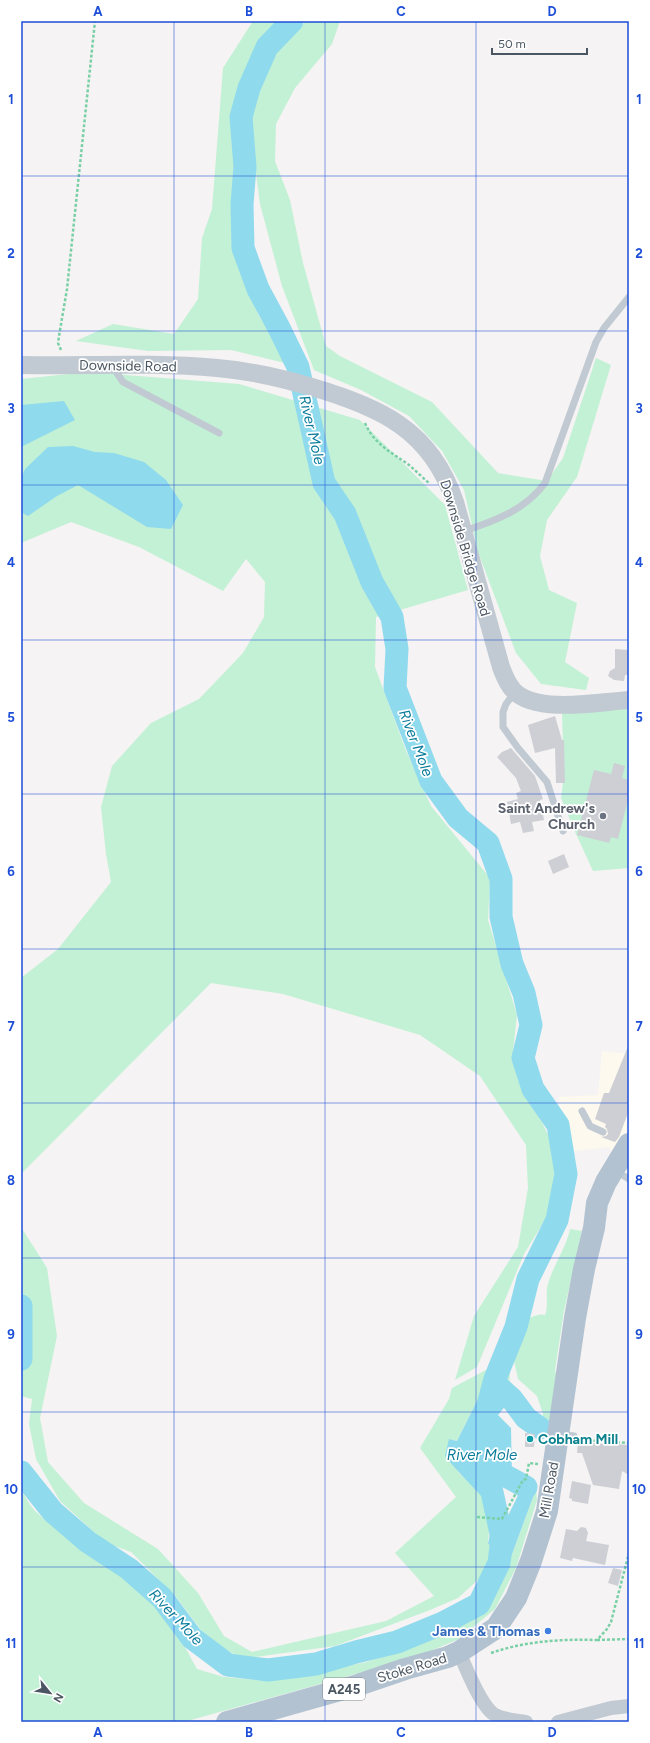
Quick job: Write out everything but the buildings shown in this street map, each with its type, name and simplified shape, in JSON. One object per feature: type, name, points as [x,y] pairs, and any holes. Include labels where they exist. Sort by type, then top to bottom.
[{"type":"main road","name":"A245","points":[[594,1228],[597,1202],[627,1143]]},
{"type":"main road","name":"A245","points":[[594,1228],[627,1174]]},
{"type":"main road","name":"Mill Road","points":[[459,1652],[496,1628],[516,1598],[531,1561],[566,1435],[584,1269],[594,1228]]},
{"type":"main road","name":"Stoke Road","points":[[227,1722],[358,1685],[459,1652]]},
{"type":"street","name":"Downside Road","points":[[21,365],[200,366],[235,370]]},
{"type":"street","name":"Downside Bridge Road","points":[[235,370],[280,379],[364,406],[385,415],[400,425],[412,434],[429,453],[447,480],[504,678],[515,692],[529,700],[561,705],[629,700]]},
{"type":"street","points":[[459,1652],[471,1680],[490,1711],[500,1717],[526,1722]]},
{"type":"street","points":[[558,1722],[611,1708],[629,1706]]},
{"type":"lane","points":[[463,532],[482,525],[524,505],[545,483],[596,342],[604,328],[629,297]]},
{"type":"lane","points":[[112,365],[123,382],[219,433]]},
{"type":"lane","points":[[515,692],[506,704],[503,712],[503,727],[518,748],[547,782],[563,831]]},
{"type":"lane","points":[[582,1111],[590,1126],[603,1132]]},
{"type":"path","points":[[63,365],[61,347],[58,343],[67,289],[95,21]]},
{"type":"path","points":[[364,406],[364,421],[370,435],[389,452],[410,466],[432,486]]},
{"type":"path","points":[[566,1435],[578,1439],[629,1443]]},
{"type":"path","points":[[477,1517],[502,1519],[523,1480],[526,1478],[529,1463],[544,1464]]},
{"type":"path","points":[[596,1640],[607,1629],[611,1622],[629,1553]]},
{"type":"path","points":[[488,1654],[511,1646],[543,1640],[629,1639]]},
{"type":"shaded area","points":[[602,1051],[629,1054],[629,1183],[609,1147],[567,1152],[559,1110],[559,1097],[598,1095]]},
{"type":"green space","points":[[253,21],[279,21],[273,27],[249,70],[233,115],[238,162],[236,255],[259,316],[289,364],[231,350],[148,351],[76,341],[113,324],[174,334],[198,299],[202,238],[212,209],[223,68]]},
{"type":"green space","points":[[307,21],[340,21],[332,44],[295,88],[276,124],[275,161],[290,200],[303,263],[326,346],[340,356],[432,402],[498,473],[547,481],[563,458],[596,358],[611,365],[577,477],[547,520],[540,556],[549,590],[577,603],[565,662],[589,678],[586,690],[541,684],[516,653],[478,552],[464,490],[442,451],[409,416],[361,390],[314,370],[282,286],[260,204],[248,114],[259,75],[275,47]]},
{"type":"green space","points":[[88,372],[239,384],[360,420],[445,505],[468,590],[376,617],[375,667],[405,748],[431,806],[490,878],[488,920],[517,1015],[512,1061],[554,1147],[555,1183],[548,1215],[524,1254],[477,1367],[455,1380],[474,1316],[518,1247],[528,1188],[526,1145],[480,1076],[420,1035],[283,994],[211,983],[21,1174],[21,978],[58,949],[111,882],[106,854],[101,807],[112,766],[151,723],[199,699],[243,653],[264,617],[265,582],[246,559],[223,591],[139,547],[71,522],[21,543],[21,379]]},
{"type":"green space","points":[[629,708],[629,868],[593,871],[561,798],[564,781],[562,713]]},
{"type":"green space","points":[[21,1227],[47,1268],[57,1336],[40,1418],[48,1462],[84,1503],[158,1549],[198,1593],[224,1636],[252,1652],[386,1621],[434,1596],[395,1553],[456,1497],[420,1448],[449,1399],[452,1388],[486,1370],[489,1377],[457,1441],[449,1439],[458,1472],[476,1489],[491,1507],[488,1544],[496,1549],[480,1578],[458,1598],[335,1646],[242,1659],[207,1638],[177,1598],[131,1552],[106,1543],[60,1501],[36,1459],[29,1424],[32,1399],[21,1396]]},
{"type":"green space","points":[[570,1229],[582,1231],[564,1311],[555,1370],[557,1377],[549,1426],[541,1425],[543,1414],[537,1396],[518,1379],[514,1361],[516,1342],[511,1333],[513,1325],[534,1316],[542,1314],[545,1315],[547,1307],[548,1284],[566,1243]]},
{"type":"green space","points":[[504,1349],[510,1366],[509,1395],[491,1379],[496,1370],[499,1350]]},
{"type":"green space","points":[[21,1489],[34,1510],[49,1523],[148,1596],[172,1624],[197,1669],[224,1677],[272,1681],[367,1662],[445,1635],[475,1615],[488,1602],[511,1557],[536,1489],[537,1500],[516,1568],[495,1609],[459,1639],[416,1657],[184,1722],[21,1722]]},
{"type":"water","points":[[64,401],[75,420],[21,447],[21,405]]},
{"type":"water","points":[[73,446],[95,452],[114,453],[144,462],[166,480],[183,505],[171,529],[147,527],[78,485],[57,496],[28,516],[21,512],[21,479],[25,469],[48,447]]},
{"type":"water","name":"River Mole","points":[[489,1377],[517,1392],[498,1415],[511,1428],[512,1476],[509,1482],[498,1488],[497,1505],[491,1507],[445,1456],[449,1439],[457,1441]]},
{"type":"water","name":"River Mole","points":[[526,1479],[536,1489],[511,1557],[488,1544],[493,1519],[505,1522]]},
{"type":"waterway","name":"River Mole","points":[[292,21],[267,47],[249,88],[241,117],[245,167],[242,204],[243,248],[258,289],[298,367],[324,483],[345,514],[372,582],[392,617],[397,649],[395,688],[431,781],[458,818],[488,843],[501,879],[501,917],[512,964],[524,993],[531,1025],[523,1058],[533,1089],[558,1125],[566,1174],[557,1220],[528,1279],[516,1327],[495,1379],[487,1409]]},
{"type":"waterway","name":"River Mole","points":[[21,1306],[21,1359]]},
{"type":"waterway","points":[[494,1383],[511,1398],[526,1418],[540,1428]]},
{"type":"waterway","name":"River Mole","points":[[487,1460],[504,1475],[526,1487]]},
{"type":"waterway","name":"River Mole","points":[[21,1472],[53,1512],[88,1542],[129,1569],[162,1598],[192,1638],[228,1665],[268,1670],[316,1664],[397,1642],[443,1623],[479,1604],[499,1563],[502,1538],[488,1474]]},
{"type":"place","name":"Saint Andrew's Church","points":[[603,816]]},
{"type":"place","name":"Cobham Mill","points":[[530,1439]]},
{"type":"place","name":"James & Thomas","points":[[548,1631]]}]
